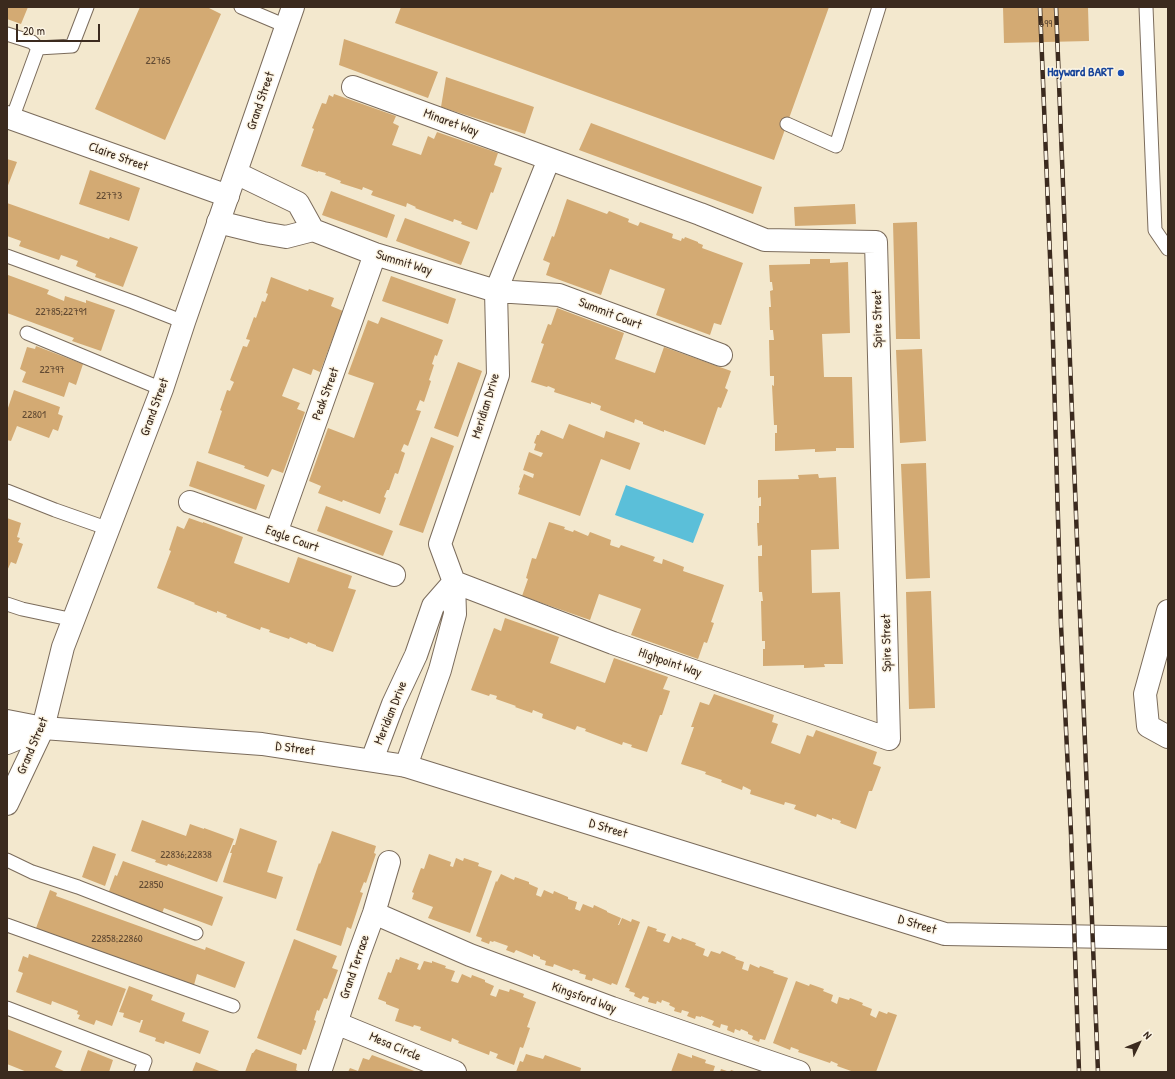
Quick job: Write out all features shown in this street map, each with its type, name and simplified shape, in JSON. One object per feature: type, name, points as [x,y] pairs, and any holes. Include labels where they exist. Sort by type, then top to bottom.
[{"type":"street","name":"Grand Street","points":[[7,804],[43,728],[63,647],[162,389],[218,222],[290,17]]},
{"type":"street","name":"Minaret Way","points":[[353,87],[549,159]]},
{"type":"street","name":"Claire Street","points":[[9,118],[228,196]]},
{"type":"street","name":"Meridian Drive","points":[[406,766],[440,670],[455,614],[454,582],[440,544],[498,375],[496,291],[549,159]]},
{"type":"street","name":"Spire Street","points":[[549,159],[700,214],[765,240],[876,242],[889,739]]},
{"type":"street","points":[[218,222],[286,237],[313,230],[298,203],[236,173]]},
{"type":"street","name":"Summit Way","points":[[313,230],[375,254],[496,291]]},
{"type":"street","name":"Peak Street","points":[[276,533],[375,254]]},
{"type":"street","name":"Summit Court","points":[[496,291],[560,295],[721,355]]},
{"type":"street","name":"Eagle Court","points":[[190,502],[394,575]]},
{"type":"street","name":"Meridian Drive","points":[[372,760],[393,704],[416,655],[433,606],[454,582]]},
{"type":"street","name":"Highpoint Way","points":[[454,582],[613,643],[889,739]]},
{"type":"street","points":[[1168,611],[1145,694],[1148,726],[1168,737]]},
{"type":"street","name":"D Street","points":[[7,721],[43,728],[262,744],[406,766],[945,934],[1168,938]]},
{"type":"street","name":"D Street","points":[[7,743],[43,728]]},
{"type":"street","name":"Grand Terrace","points":[[320,1072],[374,913],[389,862]]},
{"type":"street","name":"Kingsford Way","points":[[374,913],[470,955],[604,1006],[799,1072]]},
{"type":"street","name":"Mesa Circle","points":[[336,1023],[455,1072]]},
{"type":"lane","points":[[7,34],[32,42],[38,48],[72,46],[86,7]]},
{"type":"lane","points":[[240,7],[290,17]]},
{"type":"lane","points":[[787,124],[836,146],[879,7]]},
{"type":"lane","points":[[1146,7],[1155,230],[1168,249]]},
{"type":"lane","points":[[9,118],[38,48]]},
{"type":"lane","points":[[7,256],[184,322]]},
{"type":"lane","points":[[27,333],[162,389]]},
{"type":"lane","points":[[7,491],[109,529]]},
{"type":"lane","points":[[7,604],[22,609],[74,620]]},
{"type":"lane","points":[[7,860],[32,872],[78,887],[196,933]]},
{"type":"lane","points":[[7,925],[233,1006]]},
{"type":"lane","points":[[7,1008],[145,1061],[141,1072]]},
{"type":"water","points":[[626,485],[704,514],[693,543],[615,515]]},
{"type":"building","points":[[7,7],[28,7],[21,24],[7,19]]},
{"type":"building","points":[[140,7],[207,7],[221,14],[165,140],[95,109]]},
{"type":"building","points":[[401,7],[829,7],[774,160],[395,23]]},
{"type":"building","points":[[1003,7],[1088,7],[1089,41],[1004,43]]},
{"type":"building","points":[[344,39],[438,72],[428,98],[339,65]]},
{"type":"building","points":[[446,77],[534,107],[525,134],[441,107]]},
{"type":"building","points":[[334,94],[396,116],[393,123],[399,126],[392,145],[421,155],[428,136],[434,139],[437,132],[498,153],[494,165],[502,168],[493,193],[491,192],[477,230],[461,224],[462,222],[454,219],[453,222],[415,208],[416,207],[407,203],[406,207],[371,195],[373,191],[363,187],[362,190],[340,183],[341,181],[325,175],[326,173],[301,166],[314,129],[312,128],[322,103],[326,104],[329,95],[333,97]]},
{"type":"building","points":[[591,123],[762,187],[753,214],[579,150]]},
{"type":"building","points":[[7,159],[17,162],[7,188]]},
{"type":"building","points":[[90,170],[140,188],[129,221],[79,204]]},
{"type":"building","points":[[331,191],[395,215],[387,238],[322,215]]},
{"type":"building","points":[[567,199],[607,214],[609,211],[629,219],[628,222],[638,226],[640,222],[673,234],[672,238],[681,241],[682,238],[684,239],[685,237],[703,245],[702,248],[743,263],[721,325],[714,323],[710,335],[656,315],[665,289],[610,269],[601,295],[546,275],[550,263],[543,260],[552,236],[554,237]]},
{"type":"building","points":[[7,203],[109,239],[110,237],[138,247],[123,287],[95,277],[96,274],[76,266],[78,261],[61,255],[59,260],[19,246],[21,241],[7,236]]},
{"type":"building","points":[[855,204],[856,224],[795,226],[794,207]]},
{"type":"building","points":[[405,218],[470,242],[461,265],[396,241]]},
{"type":"building","points":[[917,222],[920,339],[896,339],[893,223]]},
{"type":"building","points":[[810,259],[830,259],[830,263],[848,262],[850,333],[822,334],[824,377],[852,377],[854,448],[836,448],[836,451],[815,452],[815,449],[775,451],[775,433],[777,433],[777,425],[774,425],[772,385],[774,386],[774,376],[770,376],[769,340],[774,340],[773,330],[770,330],[769,307],[771,307],[770,291],[773,290],[772,282],[770,282],[769,265],[810,264]]},
{"type":"building","points":[[8,275],[49,290],[47,294],[64,301],[65,296],[86,303],[86,300],[115,310],[101,351],[72,341],[74,338],[7,313]]},
{"type":"building","points":[[391,276],[456,299],[448,324],[382,301]]},
{"type":"building","points":[[271,277],[308,291],[309,289],[334,298],[331,306],[343,311],[320,372],[313,369],[311,375],[293,368],[282,396],[300,403],[297,409],[305,412],[283,473],[272,469],[268,477],[244,468],[245,466],[208,453],[222,411],[220,410],[227,390],[230,391],[234,382],[230,380],[243,346],[247,347],[250,340],[246,339],[262,301],[265,302]]},
{"type":"building","points":[[557,308],[624,333],[615,359],[655,373],[664,347],[731,371],[725,388],[728,390],[721,408],[718,407],[705,445],[664,430],[664,432],[643,424],[643,422],[635,419],[634,423],[600,410],[601,406],[591,402],[591,404],[554,392],[555,389],[531,382],[544,344],[541,343],[548,324],[551,325]]},
{"type":"building","points":[[381,317],[443,340],[437,356],[435,355],[432,364],[434,365],[429,380],[431,381],[424,402],[420,400],[416,410],[421,411],[408,446],[404,444],[401,451],[405,453],[398,474],[395,473],[389,490],[387,490],[384,497],[386,498],[380,514],[343,500],[342,502],[318,493],[321,486],[309,481],[328,428],[354,438],[374,383],[348,374],[368,320],[378,324]]},
{"type":"building","points":[[36,346],[83,364],[76,385],[69,382],[64,397],[22,382],[26,372],[20,369],[27,347],[35,349]]},
{"type":"building","points":[[922,349],[926,441],[900,443],[896,350]]},
{"type":"building","points":[[458,362],[482,371],[458,437],[434,428]]},
{"type":"building","points":[[14,390],[60,407],[58,414],[63,416],[58,431],[53,429],[49,438],[17,426],[11,441],[7,440],[7,411]]},
{"type":"building","points":[[569,424],[604,438],[606,431],[640,443],[630,470],[601,459],[580,516],[518,494],[524,474],[533,478],[534,474],[523,470],[529,452],[541,457],[543,453],[534,450],[536,444],[534,443],[537,435],[539,435],[541,430],[563,439]]},
{"type":"building","points":[[431,437],[454,446],[423,533],[399,525]]},
{"type":"building","points":[[197,461],[265,485],[256,510],[189,486]]},
{"type":"building","points":[[926,463],[930,578],[906,579],[901,464]]},
{"type":"building","points":[[818,474],[819,478],[836,477],[839,549],[811,550],[812,593],[840,592],[843,664],[824,664],[825,667],[804,668],[804,665],[763,666],[763,649],[765,649],[765,641],[762,641],[762,592],[759,592],[758,556],[762,556],[762,545],[758,546],[757,523],[759,523],[759,506],[761,506],[761,497],[758,498],[758,480],[799,479],[798,475]]},
{"type":"building","points":[[326,506],[393,531],[383,556],[317,531]]},
{"type":"building","points":[[7,518],[21,523],[17,537],[20,538],[18,542],[23,544],[16,564],[11,562],[7,571]]},
{"type":"building","points":[[189,518],[243,537],[234,563],[289,583],[298,557],[352,576],[348,588],[356,590],[333,652],[308,642],[307,644],[290,637],[289,639],[269,632],[270,630],[261,627],[260,630],[226,617],[227,615],[217,611],[217,613],[157,588],[171,551],[169,550],[177,526],[184,529]]},
{"type":"building","points":[[549,522],[565,527],[564,529],[573,532],[574,530],[588,536],[590,532],[611,540],[610,545],[619,548],[621,545],[655,557],[653,561],[662,564],[663,559],[684,567],[683,571],[724,585],[711,622],[714,623],[707,643],[704,642],[698,659],[631,635],[641,609],[599,594],[590,620],[522,596],[528,579],[526,578],[532,558],[536,559]]},
{"type":"building","points":[[931,591],[935,708],[909,709],[906,592]]},
{"type":"building","points":[[505,618],[559,637],[550,663],[605,683],[614,658],[668,677],[663,689],[670,691],[647,752],[631,747],[632,745],[623,742],[622,745],[585,731],[586,729],[577,726],[575,730],[542,718],[543,714],[533,710],[532,713],[496,699],[497,696],[490,694],[489,696],[471,690],[494,628],[501,631]]},
{"type":"building","points":[[714,694],[774,715],[772,722],[778,724],[771,743],[800,754],[807,735],[813,737],[816,730],[877,752],[873,764],[881,767],[872,791],[869,791],[856,829],[840,823],[841,821],[832,818],[832,820],[817,814],[816,817],[794,809],[796,805],[785,802],[784,805],[750,794],[751,790],[743,786],[742,790],[721,782],[722,780],[705,774],[706,772],[681,764],[694,727],[691,727],[700,702],[709,705]]},
{"type":"building","points":[[142,820],[186,836],[190,824],[234,839],[217,882],[168,864],[167,866],[155,862],[156,860],[131,851]]},
{"type":"building","points":[[240,828],[277,841],[267,872],[283,877],[276,899],[223,882],[232,853],[230,853],[233,845],[235,845]]},
{"type":"building","points":[[332,831],[376,846],[374,853],[376,854],[366,883],[364,882],[360,892],[363,893],[351,929],[347,927],[341,946],[296,930],[319,863],[320,864]]},
{"type":"building","points":[[93,846],[116,854],[105,886],[82,877]]},
{"type":"building","points":[[429,854],[451,862],[450,866],[453,867],[456,858],[463,861],[464,858],[479,863],[478,866],[492,871],[470,933],[428,918],[433,907],[412,899],[414,893],[412,892],[421,868],[424,869]]},
{"type":"building","points":[[123,861],[223,897],[212,926],[164,908],[161,916],[108,894],[115,875],[117,876]]},
{"type":"building","points":[[501,874],[514,880],[515,877],[529,882],[529,884],[538,888],[536,895],[541,897],[544,890],[553,894],[554,891],[568,897],[568,899],[577,902],[575,909],[580,911],[583,904],[593,908],[594,905],[621,918],[618,925],[622,918],[631,922],[632,919],[640,922],[617,985],[612,983],[611,985],[593,978],[592,981],[585,979],[586,975],[579,973],[580,971],[573,969],[572,971],[554,964],[553,967],[545,965],[546,961],[533,954],[533,957],[516,950],[514,953],[506,950],[508,946],[494,941],[490,941],[489,944],[481,941],[482,938],[476,936],[496,881],[497,882]]},
{"type":"building","points":[[50,890],[57,893],[56,896],[205,950],[206,947],[245,962],[235,988],[197,974],[194,985],[120,958],[119,961],[35,931]]},
{"type":"building","points":[[648,926],[657,929],[656,931],[666,934],[663,941],[669,943],[672,936],[681,940],[682,938],[696,943],[695,945],[705,949],[703,955],[708,957],[711,951],[720,954],[722,951],[736,957],[735,959],[744,962],[742,969],[748,971],[750,964],[759,968],[760,966],[774,971],[773,973],[788,978],[765,1040],[760,1039],[759,1042],[752,1039],[753,1036],[748,1034],[748,1032],[741,1029],[740,1031],[735,1029],[734,1033],[727,1030],[728,1026],[721,1024],[720,1028],[712,1025],[714,1021],[701,1016],[696,1016],[695,1019],[687,1016],[689,1012],[682,1010],[681,1013],[674,1011],[675,1008],[669,1005],[670,1003],[662,1000],[661,1003],[657,1001],[656,1004],[648,1002],[649,998],[643,996],[641,999],[634,996],[635,993],[629,991],[630,989],[625,987]]},
{"type":"building","points":[[294,939],[337,956],[332,968],[338,970],[327,999],[324,998],[319,1011],[317,1010],[314,1020],[316,1021],[306,1050],[303,1049],[301,1055],[257,1038]]},
{"type":"building","points":[[29,954],[126,989],[112,1026],[96,1020],[94,1025],[78,1019],[80,1015],[77,1014],[78,1011],[52,1001],[51,1005],[16,992],[23,973],[18,971],[23,956],[28,958]]},
{"type":"building","points":[[400,957],[419,964],[417,969],[420,970],[424,961],[432,963],[432,961],[446,966],[445,968],[455,971],[451,981],[458,983],[462,974],[471,978],[472,975],[485,980],[485,982],[494,986],[490,995],[496,997],[499,989],[509,992],[510,989],[524,994],[523,997],[536,1002],[527,1027],[530,1028],[523,1048],[520,1047],[514,1065],[496,1058],[498,1054],[490,1051],[489,1055],[458,1043],[459,1041],[452,1038],[451,1042],[420,1030],[421,1027],[414,1025],[413,1027],[395,1021],[399,1009],[378,999],[388,972],[391,973],[396,959],[399,960]]},
{"type":"building","points":[[796,981],[809,986],[810,984],[824,989],[823,991],[833,995],[831,1001],[837,1004],[839,997],[849,1000],[850,998],[863,1003],[862,1005],[872,1009],[870,1015],[876,1018],[879,1011],[897,1015],[876,1072],[854,1072],[837,1066],[838,1064],[831,1061],[830,1063],[798,1052],[799,1050],[791,1047],[790,1050],[773,1043]]},
{"type":"building","points":[[129,986],[153,995],[151,1000],[185,1013],[182,1021],[209,1031],[200,1054],[165,1041],[164,1044],[155,1041],[156,1038],[139,1032],[143,1020],[141,1020],[140,1023],[123,1017],[124,1013],[119,1012]]},
{"type":"building","points":[[7,1029],[62,1051],[55,1067],[66,1072],[27,1072],[7,1064]]},
{"type":"building","points":[[256,1049],[297,1064],[296,1070],[300,1072],[245,1072],[252,1053]]},
{"type":"building","points":[[88,1050],[113,1060],[109,1072],[80,1072]]},
{"type":"building","points":[[678,1053],[692,1058],[692,1055],[706,1060],[705,1063],[715,1066],[713,1072],[671,1072]]},
{"type":"building","points":[[526,1054],[543,1059],[545,1055],[581,1068],[580,1072],[516,1072],[520,1061],[523,1062]]},
{"type":"building","points":[[372,1055],[417,1072],[348,1072],[350,1068],[358,1071],[363,1058],[369,1060]]},
{"type":"building","points":[[196,1062],[222,1072],[192,1072]]},
{"type":"building","points":[[721,1069],[730,1072],[720,1072]]},
{"type":"railway","points":[[1040,7],[1052,306],[1061,625],[1071,833],[1079,1072]]},
{"type":"railway","points":[[1056,7],[1098,1072]]},
{"type":"place","name":"Hayward BART","points":[[1121,73]]}]
